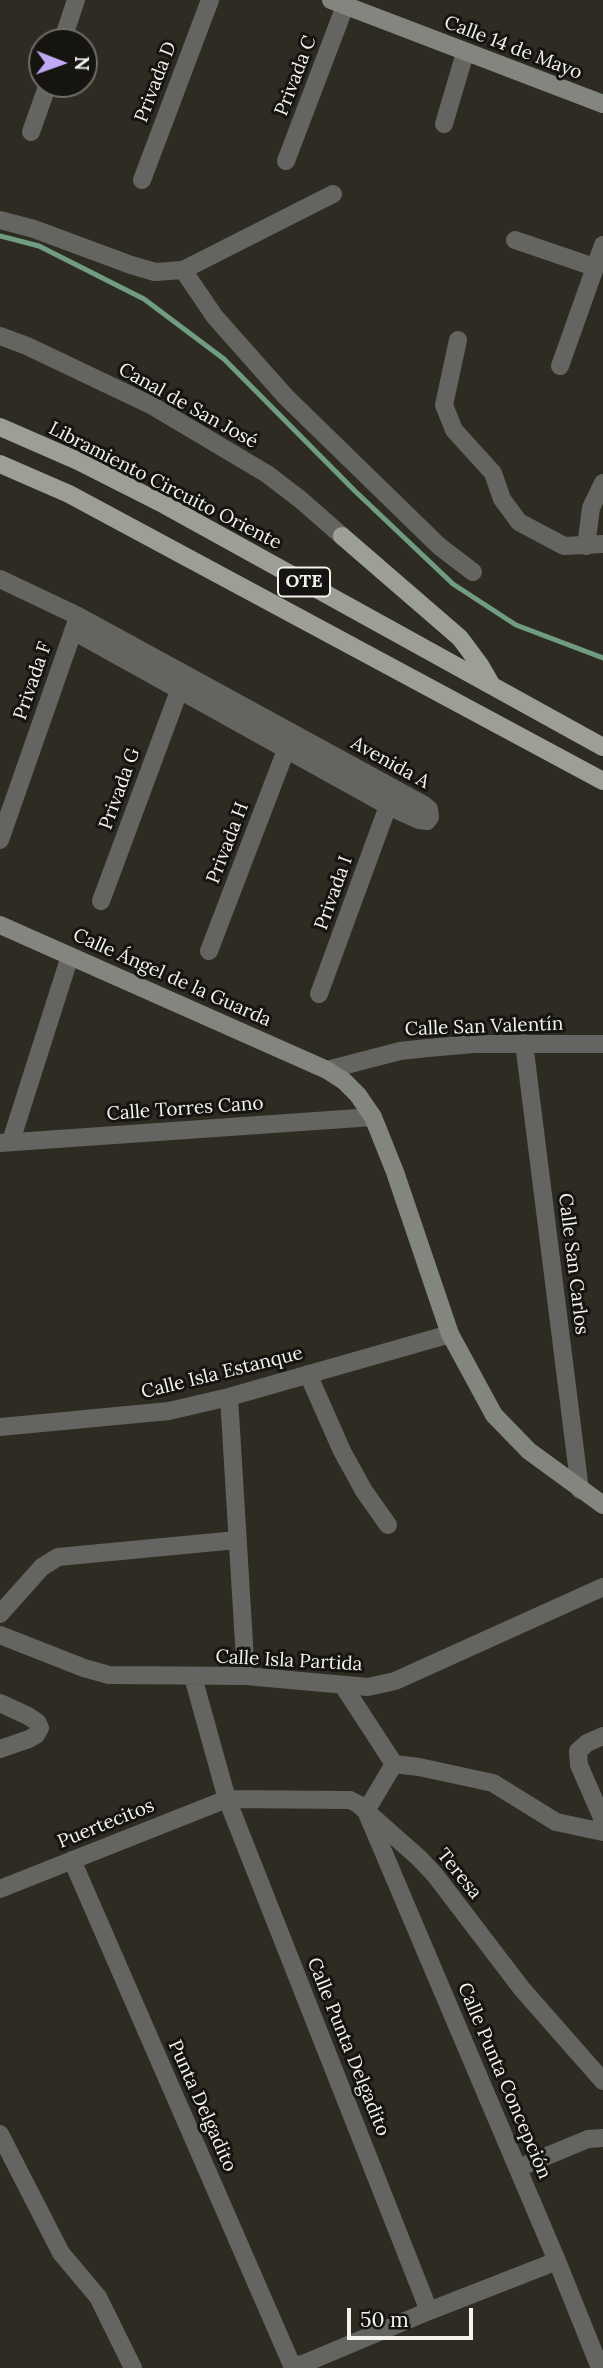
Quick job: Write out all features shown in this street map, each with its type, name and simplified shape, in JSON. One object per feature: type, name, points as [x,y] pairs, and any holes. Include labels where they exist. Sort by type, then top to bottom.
[{"type":"main road","name":"Libramiento Circuito Oriente","points":[[0,427],[78,461],[165,505],[603,747]]},
{"type":"main road","name":"OTE","points":[[0,464],[69,494],[603,781]]},
{"type":"main road","points":[[342,536],[460,638],[491,684]]},
{"type":"street","points":[[67,28],[76,0]]},
{"type":"street","name":"Privada D","points":[[142,180],[210,0]]},
{"type":"street","name":"Calle 14 de Mayo","points":[[338,3],[603,104]]},
{"type":"street","name":"Privada C","points":[[286,161],[338,3]]},
{"type":"street","points":[[444,124],[464,52]]},
{"type":"street","points":[[31,132],[43,98]]},
{"type":"street","points":[[0,220],[34,229],[155,272],[183,270],[333,194]]},
{"type":"street","points":[[515,240],[594,267]]},
{"type":"street","points":[[560,366],[603,246]]},
{"type":"street","points":[[183,270],[215,317],[286,397],[439,546],[473,572]]},
{"type":"street","name":"Canal de San José","points":[[0,336],[27,346],[151,405],[267,474],[342,536]]},
{"type":"street","points":[[458,340],[444,405],[454,430],[493,473],[502,499],[519,522],[564,546],[594,545],[591,508],[603,483]]},
{"type":"street","name":"Avenida A","points":[[0,579],[76,624],[179,691],[388,806],[419,820],[428,821],[429,809],[424,805],[76,624]]},
{"type":"street","name":"Privada F","points":[[0,840],[76,624]]},
{"type":"street","name":"Privada G","points":[[101,901],[179,691]]},
{"type":"street","name":"Privada H","points":[[209,951],[285,750]]},
{"type":"street","name":"Privada I","points":[[320,994],[388,806]]},
{"type":"street","name":"Calle Ángel de la Guarda","points":[[0,925],[327,1070],[358,1095],[373,1117],[395,1172],[450,1334],[494,1415],[529,1451],[603,1505]]},
{"type":"street","points":[[6,1142],[70,956]]},
{"type":"street","name":"Calle San Carlos","points":[[524,1043],[580,1489]]},
{"type":"street","name":"Calle San Valentín","points":[[327,1070],[400,1051],[474,1044],[603,1044]]},
{"type":"street","name":"Calle Torres Cano","points":[[6,1142],[373,1117]]},
{"type":"street","name":"Calle Isla Estanque","points":[[0,1427],[136,1416],[229,1397],[450,1334]]},
{"type":"street","points":[[307,1374],[353,1471],[388,1525]]},
{"type":"street","points":[[229,1397],[246,1676]]},
{"type":"street","points":[[0,1614],[42,1567],[58,1557],[237,1540]]},
{"type":"street","name":"Calle Isla Partida","points":[[0,1635],[109,1675],[246,1676],[368,1687],[395,1681],[603,1587]]},
{"type":"street","points":[[193,1677],[227,1799]]},
{"type":"street","points":[[344,1686],[394,1765]]},
{"type":"street","points":[[0,1703],[37,1721],[40,1728],[36,1735],[29,1739],[0,1749]]},
{"type":"street","points":[[603,1736],[587,1743],[578,1751],[579,1765],[603,1820]]},
{"type":"street","points":[[366,1811],[394,1765]]},
{"type":"street","points":[[394,1765],[419,1767],[493,1783],[556,1822],[603,1832]]},
{"type":"street","name":"Teresa","points":[[227,1799],[351,1800],[366,1811],[435,1875],[522,1989],[603,2081]]},
{"type":"street","name":"Puertecitos","points":[[0,1889],[227,1799]]},
{"type":"street","name":"Calle Punta Delgadito","points":[[227,1799],[429,2311]]},
{"type":"street","name":"Calle Punta Concepción","points":[[366,1811],[600,2368]]},
{"type":"street","name":"Punta Delgadito","points":[[72,1860],[291,2362],[296,2365],[429,2311]]},
{"type":"street","points":[[518,2168],[596,2138],[603,2123]]},
{"type":"street","points":[[0,2133],[61,2253],[98,2297],[133,2368]]},
{"type":"street","points":[[429,2311],[557,2261]]},
{"type":"waterway","points":[[0,236],[39,246],[144,299],[224,359],[355,491],[453,584],[516,625],[603,658]]}]
